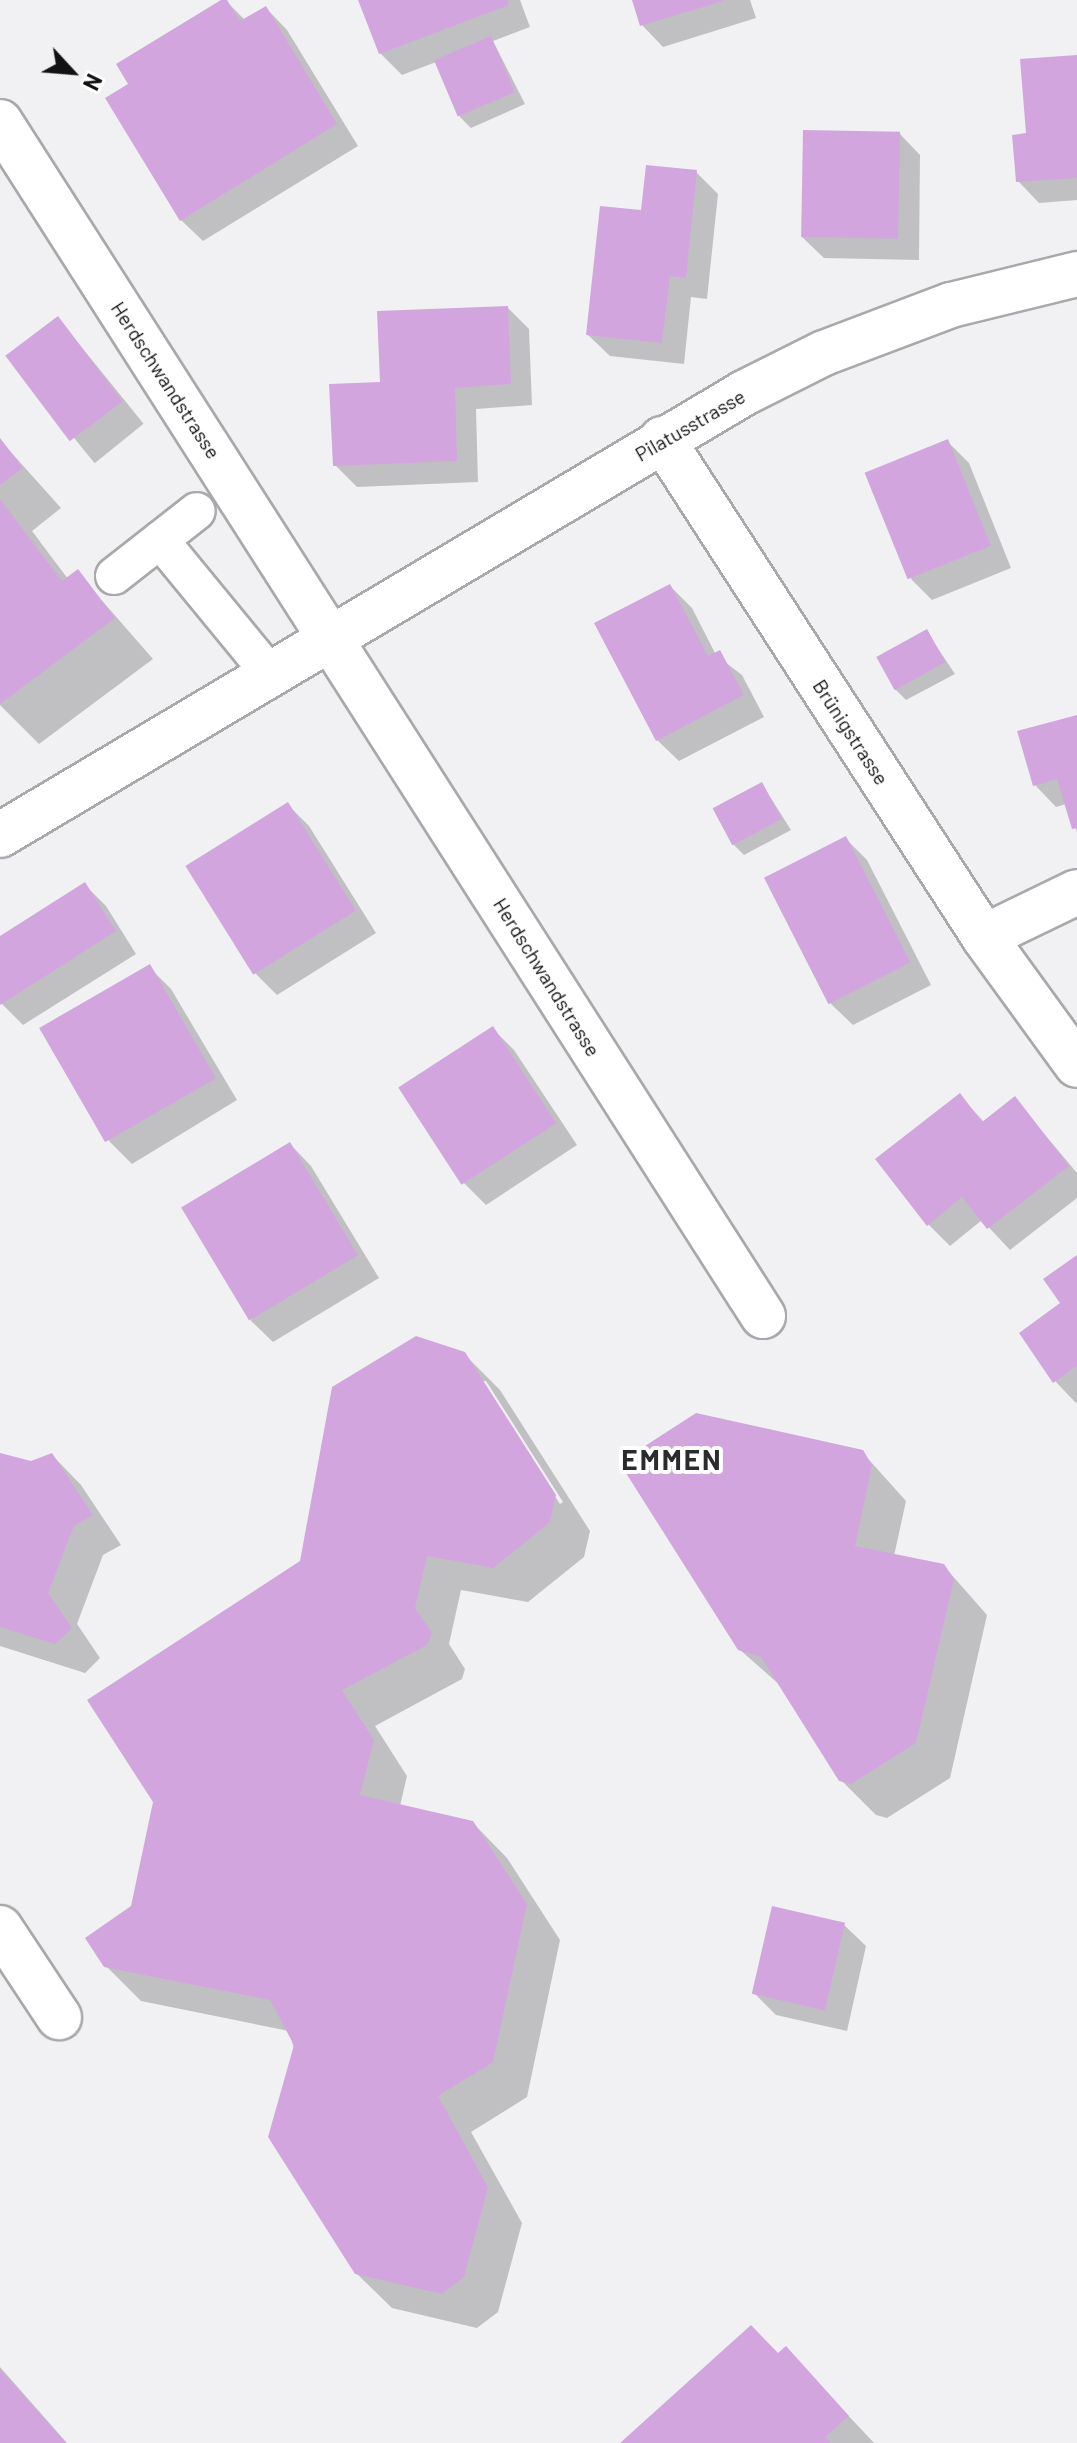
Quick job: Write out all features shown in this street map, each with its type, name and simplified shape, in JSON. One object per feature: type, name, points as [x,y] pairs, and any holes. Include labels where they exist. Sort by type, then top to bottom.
[{"type":"street","name":"Herdschwandstrasse","points":[[0,122],[763,1316]]},
{"type":"street","name":"Pilatusstrasse","points":[[331,639],[662,439],[824,353],[951,305],[1077,274]]},
{"type":"street","name":"Brünigstrasse","points":[[662,439],[984,937],[1077,1065]]},
{"type":"street","points":[[0,835],[331,639]]},
{"type":"street","points":[[984,937],[1077,892]]},
{"type":"street","points":[[0,1928],[59,2017]]},
{"type":"lane","points":[[114,576],[197,511]]},
{"type":"lane","points":[[160,540],[271,675]]},
{"type":"building","points":[[221,0],[227,0],[240,21],[266,6],[337,124],[180,221],[105,98],[128,84],[116,64]]},
{"type":"building","points":[[358,0],[508,0],[509,5],[379,54]]},
{"type":"building","points":[[632,0],[723,0],[723,1],[640,26]]},
{"type":"building","points":[[491,36],[515,92],[458,116],[434,60]]},
{"type":"building","points":[[1077,55],[1077,178],[1016,182],[1012,135],[1026,133],[1020,59]]},
{"type":"building","points":[[803,130],[900,132],[898,239],[801,237]]},
{"type":"building","points":[[646,165],[697,170],[686,278],[670,276],[662,343],[586,335],[600,206],[641,210]]},
{"type":"building","points":[[508,306],[511,384],[455,388],[457,461],[333,466],[329,384],[380,382],[377,311]]},
{"type":"building","points":[[58,316],[122,401],[70,441],[5,356]]},
{"type":"building","points":[[0,438],[23,468],[0,485]]},
{"type":"building","points":[[948,439],[991,546],[908,579],[865,473]]},
{"type":"building","points":[[0,499],[62,581],[78,569],[115,618],[0,704]]},
{"type":"building","points":[[670,584],[708,656],[720,650],[744,695],[656,741],[594,623]]},
{"type":"building","points":[[927,629],[945,662],[895,690],[876,657]]},
{"type":"building","points":[[1077,715],[1077,828],[1072,829],[1057,779],[1033,786],[1017,731]]},
{"type":"building","points":[[762,782],[782,819],[732,845],[713,808]]},
{"type":"building","points":[[288,802],[356,911],[253,975],[185,866]]},
{"type":"building","points":[[846,836],[910,963],[828,1004],[764,878]]},
{"type":"building","points":[[85,882],[116,931],[0,1005],[0,936]]},
{"type":"building","points":[[150,964],[216,1078],[105,1142],[39,1028]]},
{"type":"building","points":[[493,1026],[556,1123],[461,1185],[398,1088]]},
{"type":"building","points":[[960,1093],[982,1122],[1015,1096],[1069,1166],[987,1229],[962,1197],[927,1226],[875,1159]]},
{"type":"building","points":[[290,1142],[358,1255],[249,1321],[181,1207]]},
{"type":"building","points":[[1077,1255],[1077,1366],[1053,1383],[1019,1333],[1060,1303],[1043,1279]]},
{"type":"building","points":[[416,1336],[465,1352],[556,1495],[550,1522],[493,1568],[427,1556],[415,1608],[432,1633],[427,1645],[342,1690],[374,1740],[360,1795],[473,1821],[527,1904],[493,2062],[438,2096],[488,2187],[464,2277],[442,2294],[355,2274],[268,2137],[294,2045],[270,2000],[104,1967],[85,1938],[131,1906],[153,1802],[87,1700],[300,1561],[332,1387]]},
{"type":"building","points":[[696,1413],[863,1450],[872,1465],[855,1546],[944,1564],[954,1579],[916,1743],[851,1784],[839,1781],[761,1657],[738,1650],[624,1470],[628,1457]]},
{"type":"building","points":[[0,1453],[31,1461],[52,1453],[93,1515],[74,1526],[48,1593],[72,1628],[55,1644],[0,1627]]},
{"type":"building","points":[[772,1906],[845,1923],[825,2011],[752,1994]]},
{"type":"building","points":[[751,2325],[778,2353],[786,2346],[849,2416],[825,2437],[831,2443],[620,2443]]},
{"type":"building","points":[[0,2369],[66,2443],[0,2443]]},
{"type":"district","name":"EMMEN","points":[[672,1459]]}]
